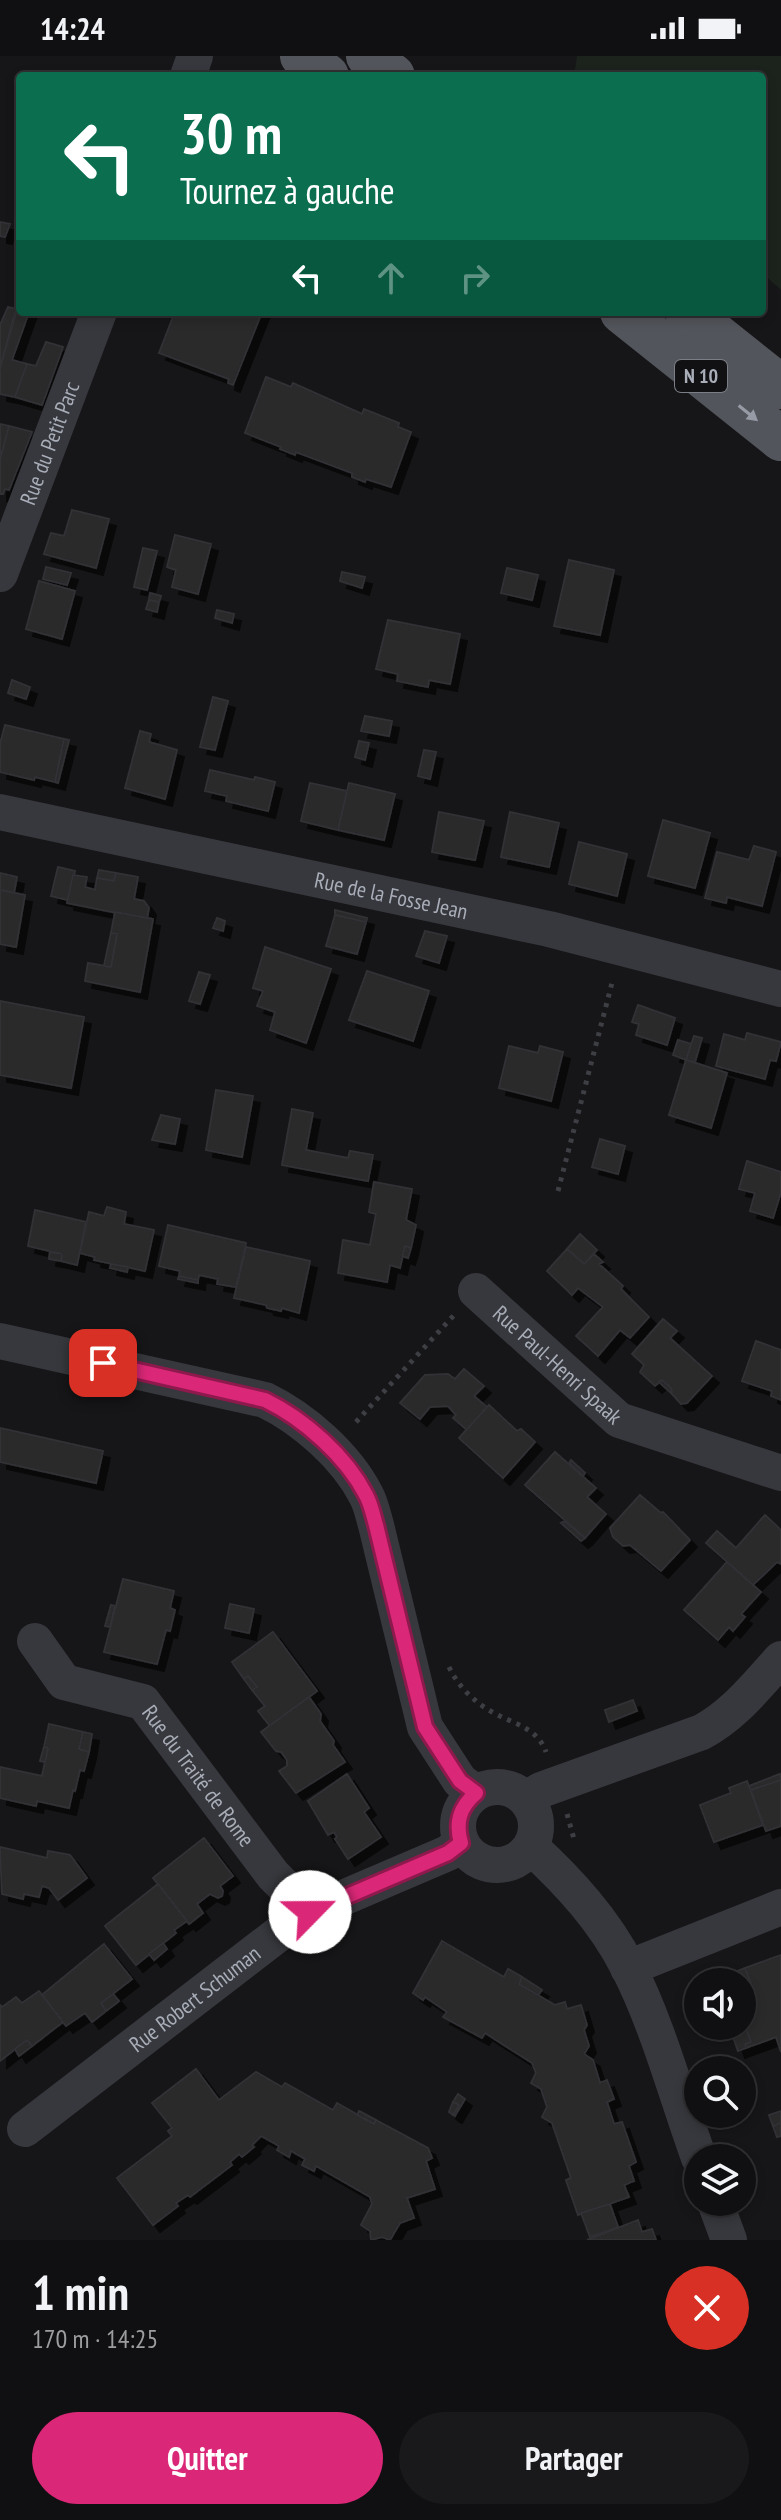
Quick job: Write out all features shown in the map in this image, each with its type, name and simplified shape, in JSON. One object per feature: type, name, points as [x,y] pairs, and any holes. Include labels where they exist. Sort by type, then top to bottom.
[{"type":"main road","points":[[302,56],[322,72]]},
{"type":"main road","points":[[368,56],[388,72]]},
{"type":"main road","name":"N 10","points":[[627,316],[781,439]]},
{"type":"main road","name":"N 10","points":[[692,316],[781,387]]},
{"type":"street","name":"Rue du Petit Parc","points":[[0,574],[97,316]]},
{"type":"street","name":"Rue de la Fosse Jean","points":[[0,812],[549,929],[781,989]]},
{"type":"street","name":"Rue Paul-Henri Spaak","points":[[476,1291],[619,1420],[781,1473]]},
{"type":"street","points":[[0,1341],[265,1400],[286,1411],[321,1440],[346,1465],[366,1495],[425,1727],[460,1781],[476,1793]]},
{"type":"street","name":"Rue du Traité de Rome","points":[[35,1641],[64,1682],[143,1702],[273,1875],[310,1912]]},
{"type":"street","points":[[526,1799],[541,1790],[702,1732],[732,1713],[781,1659]]},
{"type":"street","points":[[489,1787],[502,1787],[516,1791],[526,1799],[537,1822],[536,1835],[523,1857],[513,1863],[489,1865],[478,1861],[461,1843],[458,1832],[461,1810],[476,1793],[489,1787]]},
{"type":"street","name":"Rue Robert Schuman","points":[[25,2129],[310,1912],[448,1853],[461,1843]]},
{"type":"street","points":[[531,1847],[567,1881],[593,1913],[628,1968],[694,2144]]},
{"type":"street","points":[[628,1968],[781,1907]]},
{"type":"street","points":[[720,2216],[729,2240]]},
{"type":"path","points":[[558,1191],[621,947]]},
{"type":"path","points":[[364,1432],[356,1422],[476,1291]]},
{"type":"path","points":[[447,1663],[463,1690],[477,1703],[536,1734],[548,1756]]},
{"type":"shaded area","points":[[577,56],[781,56],[781,290],[766,277],[766,72],[575,72]]},
{"type":"building","points":[[0,222],[10,224],[5,237],[0,236]]},
{"type":"building","points":[[8,307],[16,309],[0,368],[0,325]]},
{"type":"building","points":[[16,314],[28,316],[12,360],[27,364],[15,397],[0,394],[0,368]]},
{"type":"building","points":[[173,316],[260,316],[233,385],[228,383],[229,379],[159,353]]},
{"type":"building","points":[[46,342],[63,347],[42,405],[15,397],[27,364],[36,366]]},
{"type":"building","points":[[266,377],[291,387],[293,383],[362,414],[364,409],[399,423],[398,427],[411,432],[391,487],[366,479],[365,482],[352,477],[352,473],[296,452],[295,455],[245,433]]},
{"type":"building","points":[[0,424],[9,426],[0,460]]},
{"type":"building","points":[[9,426],[32,432],[9,490],[5,489],[0,494],[0,460]]},
{"type":"building","points":[[72,510],[109,519],[96,568],[44,554],[51,533],[64,536]]},
{"type":"building","points":[[175,535],[211,544],[198,594],[172,587],[176,570],[167,567]]},
{"type":"building","points":[[143,548],[157,551],[147,590],[134,587]]},
{"type":"building","points":[[569,560],[614,570],[600,635],[554,626]]},
{"type":"building","points":[[46,567],[71,573],[67,585],[43,579]]},
{"type":"building","points":[[507,568],[538,575],[532,600],[501,593]]},
{"type":"building","points":[[342,572],[365,577],[362,588],[340,581]]},
{"type":"building","points":[[39,581],[75,591],[62,639],[26,629]]},
{"type":"building","points":[[150,593],[161,596],[159,602],[149,600]]},
{"type":"building","points":[[149,600],[159,602],[157,612],[146,609]]},
{"type":"building","points":[[217,610],[234,614],[232,623],[215,618]]},
{"type":"building","points":[[388,620],[460,634],[450,684],[429,680],[428,687],[397,681],[398,674],[376,669]]},
{"type":"building","points":[[12,680],[30,687],[26,699],[8,693]]},
{"type":"building","points":[[213,697],[228,701],[215,750],[200,747]]},
{"type":"building","points":[[365,716],[392,721],[389,736],[361,731]]},
{"type":"building","points":[[5,725],[64,739],[55,782],[0,772],[0,744]]},
{"type":"building","points":[[140,731],[151,734],[149,742],[177,750],[165,799],[125,788]]},
{"type":"building","points":[[64,739],[69,740],[58,783],[55,782]]},
{"type":"building","points":[[359,741],[369,743],[365,760],[355,757]]},
{"type":"building","points":[[424,750],[436,752],[430,779],[418,776]]},
{"type":"building","points":[[210,770],[275,782],[268,811],[226,801],[227,796],[205,791]]},
{"type":"building","points":[[310,783],[347,791],[338,830],[301,821]]},
{"type":"building","points":[[349,783],[395,794],[384,840],[338,830]]},
{"type":"building","points":[[439,812],[484,821],[475,860],[432,852]]},
{"type":"building","points":[[510,812],[559,823],[549,867],[501,857]]},
{"type":"building","points":[[663,820],[710,833],[695,888],[648,876]]},
{"type":"building","points":[[579,842],[627,854],[617,896],[569,884]]},
{"type":"building","points":[[754,846],[776,852],[762,906],[727,897],[726,903],[705,898],[717,852],[749,860]]},
{"type":"building","points":[[58,867],[75,871],[68,900],[51,896]]},
{"type":"building","points":[[99,870],[116,873],[114,881],[97,878]]},
{"type":"building","points":[[0,873],[17,877],[14,893],[0,890]]},
{"type":"building","points":[[116,873],[138,877],[134,899],[144,901],[149,908],[147,919],[67,903],[73,875],[87,877],[85,887],[95,890],[97,878],[114,881]]},
{"type":"building","points":[[0,890],[25,895],[16,947],[0,944]]},
{"type":"building","points":[[335,910],[367,918],[366,922],[335,915]]},
{"type":"building","points":[[115,912],[153,919],[140,992],[85,981],[88,963],[111,967],[117,934],[111,933]]},
{"type":"building","points":[[335,915],[366,922],[357,954],[326,946]]},
{"type":"building","points":[[217,918],[225,921],[223,931],[213,928]]},
{"type":"building","points":[[425,931],[447,936],[439,963],[416,956]]},
{"type":"building","points":[[111,933],[117,934],[111,967],[104,966]]},
{"type":"building","points":[[265,947],[331,969],[306,1043],[270,1030],[275,1012],[257,1006],[263,991],[253,988]]},
{"type":"building","points":[[367,971],[429,991],[413,1041],[349,1020]]},
{"type":"building","points":[[199,972],[210,975],[200,1004],[189,1001]]},
{"type":"building","points":[[0,1001],[84,1017],[71,1088],[0,1075]]},
{"type":"building","points":[[638,1005],[675,1018],[667,1045],[636,1035],[639,1024],[632,1022]]},
{"type":"building","points":[[747,1033],[781,1042],[776,1061],[770,1060],[765,1079],[716,1066],[724,1034],[745,1040]]},
{"type":"building","points":[[694,1036],[702,1038],[695,1062],[686,1060]]},
{"type":"building","points":[[678,1040],[691,1044],[686,1060],[673,1055]]},
{"type":"building","points":[[509,1046],[538,1053],[540,1046],[563,1052],[551,1101],[499,1088]]},
{"type":"building","points":[[686,1060],[727,1073],[711,1128],[669,1115]]},
{"type":"building","points":[[216,1090],[253,1096],[242,1157],[206,1150]]},
{"type":"building","points":[[292,1109],[313,1113],[306,1150],[348,1158],[350,1151],[373,1155],[368,1181],[282,1165]]},
{"type":"building","points":[[161,1115],[180,1119],[175,1144],[152,1140]]},
{"type":"building","points":[[600,1139],[625,1146],[618,1174],[592,1167]]},
{"type":"building","points":[[747,1161],[781,1172],[781,1192],[773,1218],[750,1211],[755,1193],[739,1189]]},
{"type":"building","points":[[374,1182],[412,1189],[406,1220],[416,1225],[411,1248],[405,1246],[400,1268],[390,1265],[387,1282],[338,1273],[343,1240],[370,1245],[376,1214],[369,1212]]},
{"type":"building","points":[[107,1207],[126,1212],[124,1224],[154,1230],[145,1271],[94,1260],[95,1257],[80,1253],[89,1212],[104,1216]]},
{"type":"building","points":[[35,1210],[86,1222],[77,1265],[61,1261],[62,1254],[28,1246]]},
{"type":"building","points":[[168,1225],[246,1243],[236,1287],[217,1284],[218,1279],[199,1275],[198,1280],[179,1276],[180,1271],[159,1266]]},
{"type":"building","points":[[580,1234],[597,1250],[584,1264],[567,1249]]},
{"type":"building","points":[[405,1246],[411,1248],[408,1258],[402,1256]]},
{"type":"building","points":[[246,1247],[310,1261],[299,1313],[234,1298]]},
{"type":"building","points":[[567,1249],[584,1264],[594,1254],[603,1262],[599,1264],[649,1317],[630,1338],[620,1330],[598,1356],[576,1336],[603,1307],[578,1288],[572,1295],[547,1271]]},
{"type":"building","points":[[50,1252],[62,1254],[61,1261],[49,1259]]},
{"type":"building","points":[[111,1264],[128,1267],[127,1272],[110,1268]]},
{"type":"building","points":[[179,1276],[198,1280],[198,1283],[178,1279]]},
{"type":"building","points":[[663,1319],[677,1331],[670,1338],[712,1376],[687,1403],[681,1404],[662,1380],[655,1386],[640,1372],[644,1365],[632,1354]]},
{"type":"building","points":[[756,1341],[781,1350],[781,1400],[771,1396],[772,1391],[742,1381]]},
{"type":"building","points":[[464,1369],[484,1386],[474,1396],[487,1407],[467,1430],[453,1418],[456,1415],[448,1406],[430,1407],[420,1419],[400,1403],[425,1375],[448,1374],[455,1379]]},
{"type":"building","points":[[662,1380],[671,1388],[672,1394],[659,1382]]},
{"type":"building","points":[[489,1405],[517,1431],[521,1429],[535,1442],[503,1478],[459,1438]]},
{"type":"building","points":[[0,1428],[103,1451],[96,1483],[0,1462]]},
{"type":"building","points":[[555,1452],[596,1488],[587,1497],[606,1514],[585,1538],[525,1485]]},
{"type":"building","points":[[571,1460],[585,1473],[583,1476],[569,1463]]},
{"type":"building","points":[[640,1495],[663,1512],[690,1540],[661,1571],[630,1545],[623,1546],[613,1537],[610,1528]]},
{"type":"building","points":[[765,1515],[781,1530],[781,1564],[777,1562],[753,1585],[706,1543],[717,1531],[736,1548]]},
{"type":"building","points":[[565,1521],[585,1538],[581,1541],[561,1523]]},
{"type":"building","points":[[727,1562],[761,1592],[741,1614],[745,1617],[733,1631],[729,1627],[718,1640],[684,1610]]},
{"type":"building","points":[[123,1579],[174,1591],[170,1608],[175,1610],[157,1664],[104,1652]]},
{"type":"building","points":[[230,1604],[254,1609],[249,1633],[225,1628]]},
{"type":"building","points":[[111,1605],[115,1606],[110,1627],[105,1626]]},
{"type":"building","points":[[273,1632],[317,1691],[270,1726],[258,1711],[265,1706],[252,1690],[257,1687],[248,1676],[244,1679],[232,1662]]},
{"type":"building","points":[[248,1676],[257,1687],[252,1690],[244,1679]]},
{"type":"building","points":[[309,1697],[345,1762],[296,1793],[279,1771],[287,1766],[287,1760],[261,1732]]},
{"type":"building","points":[[633,1700],[637,1711],[609,1722],[605,1710]]},
{"type":"building","points":[[49,1724],[83,1732],[79,1749],[89,1752],[84,1771],[80,1770],[69,1808],[37,1801],[36,1806],[0,1798],[0,1767],[42,1776]]},
{"type":"building","points":[[83,1732],[92,1734],[89,1752],[79,1749]]},
{"type":"building","points":[[44,1747],[48,1748],[45,1762],[40,1761]]},
{"type":"building","points":[[347,1774],[369,1808],[364,1812],[381,1837],[348,1859],[334,1832],[328,1835],[308,1801]]},
{"type":"building","points":[[780,1774],[781,1780],[751,1790],[749,1786]]},
{"type":"building","points":[[781,1780],[781,1826],[766,1831],[751,1790]]},
{"type":"building","points":[[747,1781],[763,1825],[714,1842],[700,1805],[731,1793],[729,1788]]},
{"type":"building","points":[[204,1838],[233,1876],[220,1886],[222,1896],[218,1898],[210,1894],[197,1904],[203,1913],[189,1924],[153,1878]]},
{"type":"building","points":[[0,1847],[47,1858],[48,1851],[70,1855],[87,1878],[58,1900],[49,1888],[42,1886],[39,1897],[24,1894],[23,1899],[2,1894]]},
{"type":"building","points":[[158,1884],[187,1921],[136,1965],[105,1926]]},
{"type":"building","points":[[442,1941],[504,1977],[508,1969],[522,1977],[519,1984],[555,2005],[565,2002],[567,2009],[581,2005],[589,2046],[584,2054],[593,2060],[600,2083],[607,2080],[614,2099],[607,2102],[614,2124],[622,2122],[636,2162],[629,2166],[634,2181],[624,2185],[629,2197],[578,2215],[566,2180],[571,2178],[552,2123],[542,2117],[547,2107],[541,2089],[531,2083],[536,2073],[532,2063],[485,2033],[482,2038],[443,2017],[447,2012],[413,1993]]},
{"type":"building","points":[[163,1943],[167,1949],[154,1960],[149,1954]]},
{"type":"building","points":[[104,1944],[132,1979],[101,2003],[106,2011],[92,2022],[85,2013],[66,2026],[42,1995]]},
{"type":"building","points":[[781,1955],[781,2052],[776,2037],[746,2048],[745,2044],[756,2040],[756,1968],[745,1968]]},
{"type":"building","points":[[522,1977],[542,1990],[538,1995],[519,1984]]},
{"type":"building","points":[[39,1991],[63,2022],[32,2046],[27,2040],[0,2061],[0,2005],[2,2007],[16,1997],[22,2003]]},
{"type":"building","points":[[113,1994],[119,2001],[106,2011],[101,2003]]},
{"type":"building","points":[[27,2040],[32,2046],[19,2056],[15,2049]]},
{"type":"building","points":[[734,2040],[750,2040],[745,2044],[746,2048],[738,2051]]},
{"type":"building","points":[[196,2069],[219,2100],[256,2072],[282,2087],[285,2083],[333,2110],[337,2103],[374,2124],[376,2120],[428,2148],[432,2158],[426,2161],[435,2189],[407,2198],[414,2218],[400,2223],[390,2240],[382,2237],[371,2240],[370,2231],[361,2225],[372,2204],[370,2197],[316,2166],[314,2171],[302,2165],[305,2159],[291,2151],[289,2157],[277,2150],[279,2146],[261,2136],[242,2157],[239,2154],[230,2162],[232,2165],[190,2197],[188,2195],[176,2203],[178,2206],[153,2225],[117,2178],[172,2136],[168,2131],[172,2128],[152,2103]]},
{"type":"building","points":[[458,2094],[465,2099],[455,2116],[459,2105],[453,2102]]},
{"type":"building","points":[[453,2102],[459,2105],[453,2115],[449,2112]]},
{"type":"building","points":[[359,2111],[376,2120],[374,2124],[357,2115]]},
{"type":"building","points":[[781,2111],[781,2123],[773,2126],[769,2115]]},
{"type":"building","points":[[781,2123],[781,2136],[777,2137],[773,2126]]},
{"type":"building","points":[[610,2204],[618,2227],[590,2237],[581,2213]]},
{"type":"building","points":[[638,2220],[642,2232],[652,2229],[656,2240],[587,2240]]},
{"type":"route","points":[[103,1363],[265,1400],[286,1411],[321,1440],[346,1465],[366,1495],[425,1727],[460,1781],[476,1793],[461,1810],[458,1832],[461,1843],[448,1853],[310,1912]]}]
